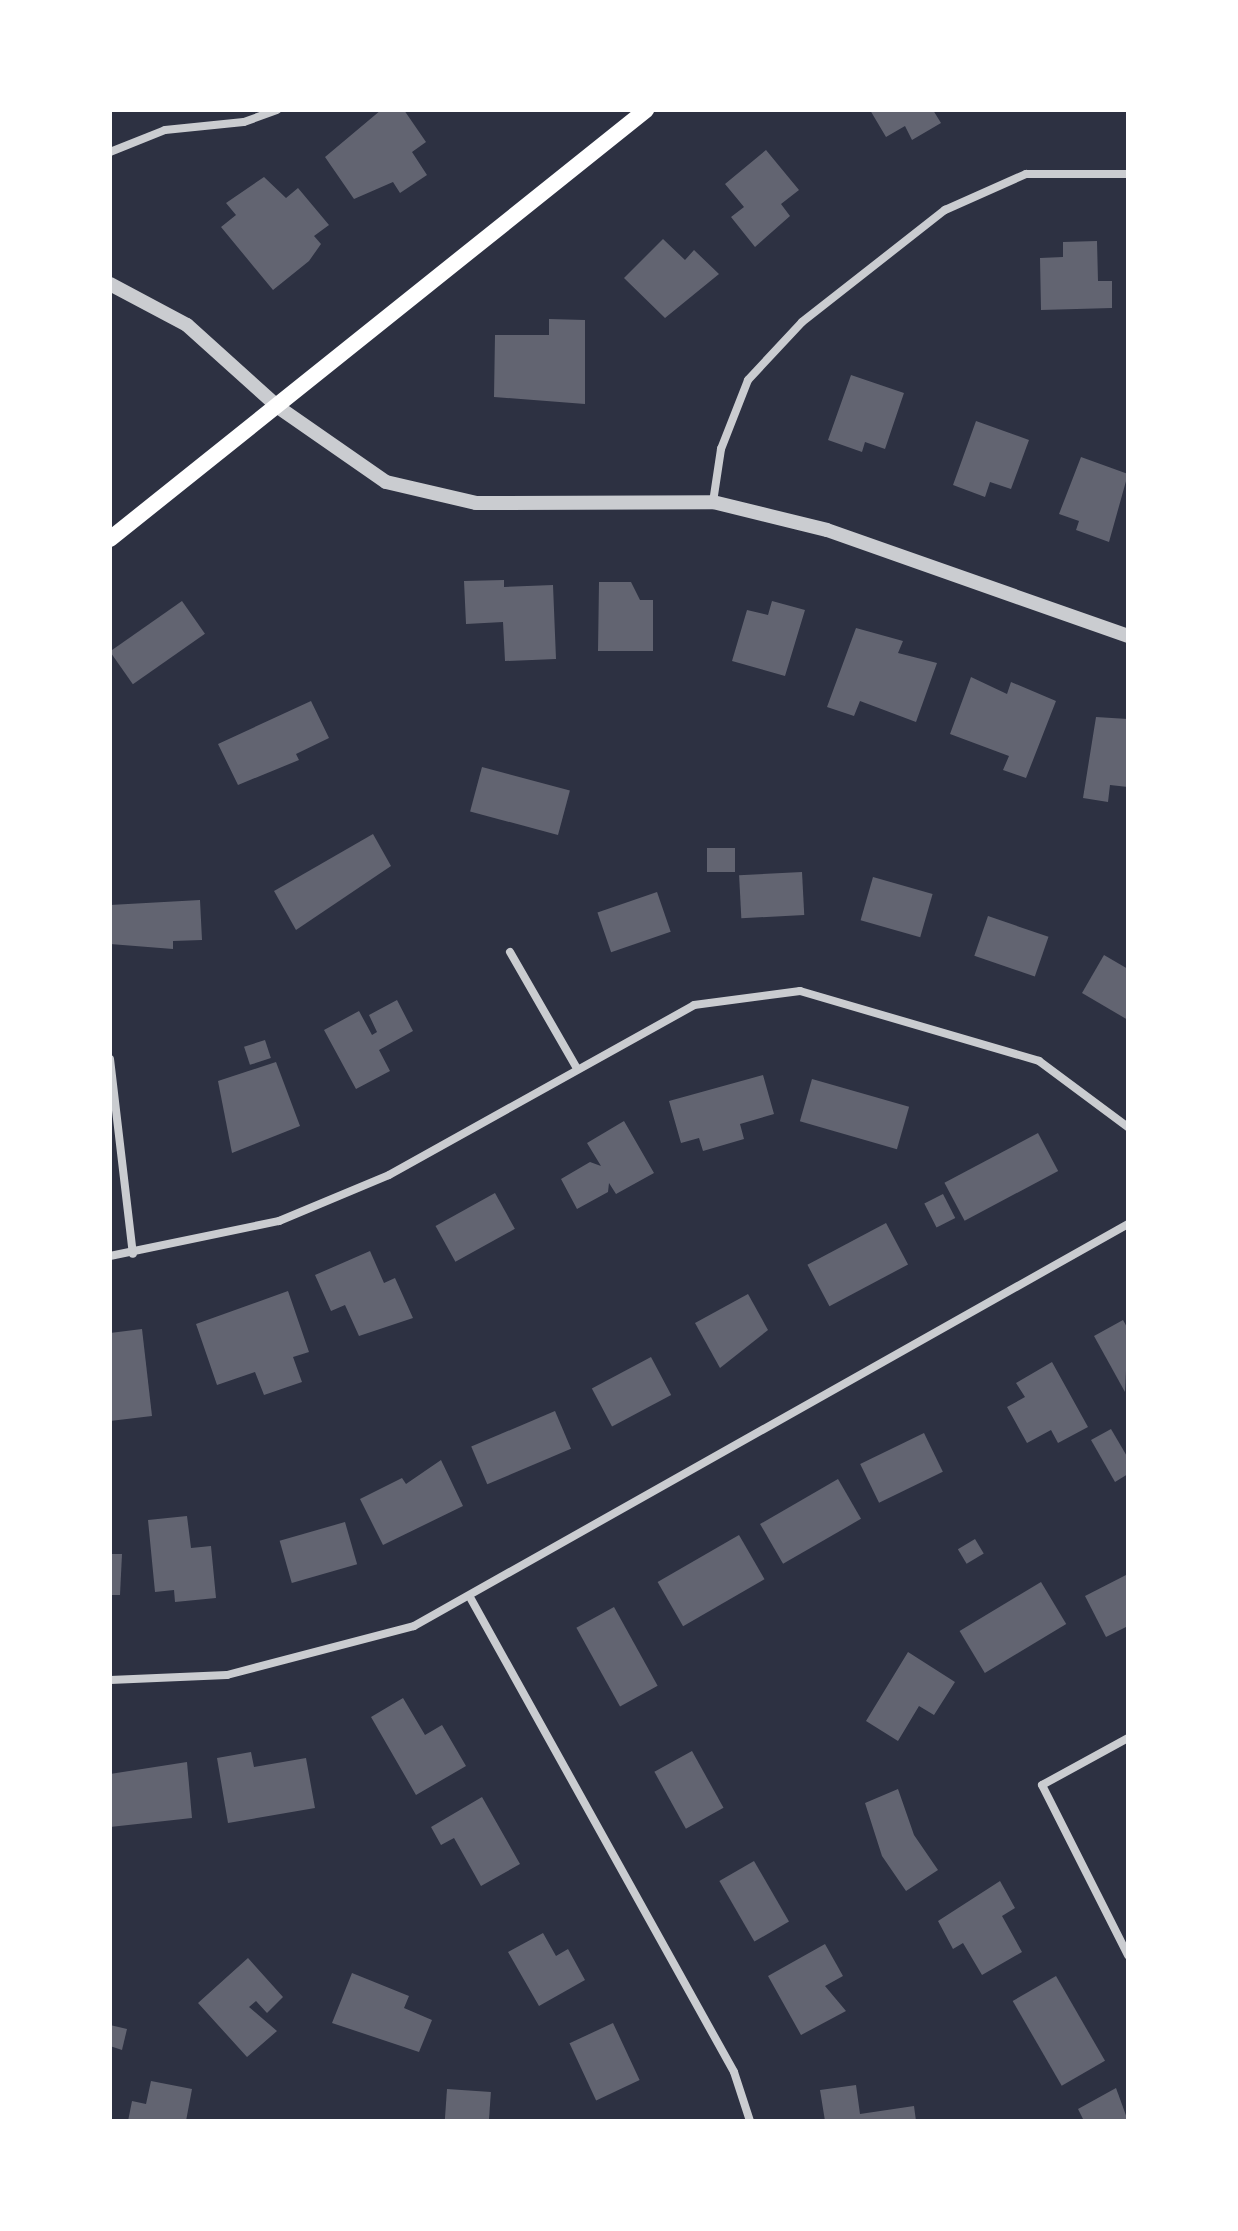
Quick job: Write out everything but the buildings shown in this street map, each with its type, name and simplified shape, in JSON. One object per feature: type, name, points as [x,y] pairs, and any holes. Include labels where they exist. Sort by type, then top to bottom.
[{"type":"main road","points":[[110,539],[646,110]]},
{"type":"street","points":[[110,152],[165,130],[244,122],[277,110]]},
{"type":"street","points":[[713,502],[721,449],[748,380],[802,322],[945,210],[1026,174],[1128,174]]},
{"type":"street","points":[[110,284],[187,325],[278,407],[386,482],[476,503],[713,502],[827,530],[1128,636]]},
{"type":"street","points":[[510,952],[576,1067]]},
{"type":"street","points":[[110,1256],[133,1254],[279,1221],[389,1175],[576,1067],[694,1005],[800,991],[1039,1061],[1128,1127]]},
{"type":"street","points":[[110,1059],[133,1254]]},
{"type":"street","points":[[110,1680],[227,1675],[316,1656],[471,1599],[1128,1224]]},
{"type":"street","points":[[471,1599],[734,2072],[750,2121]]},
{"type":"street","points":[[1128,1738],[1042,1785],[1128,1955]]}]
